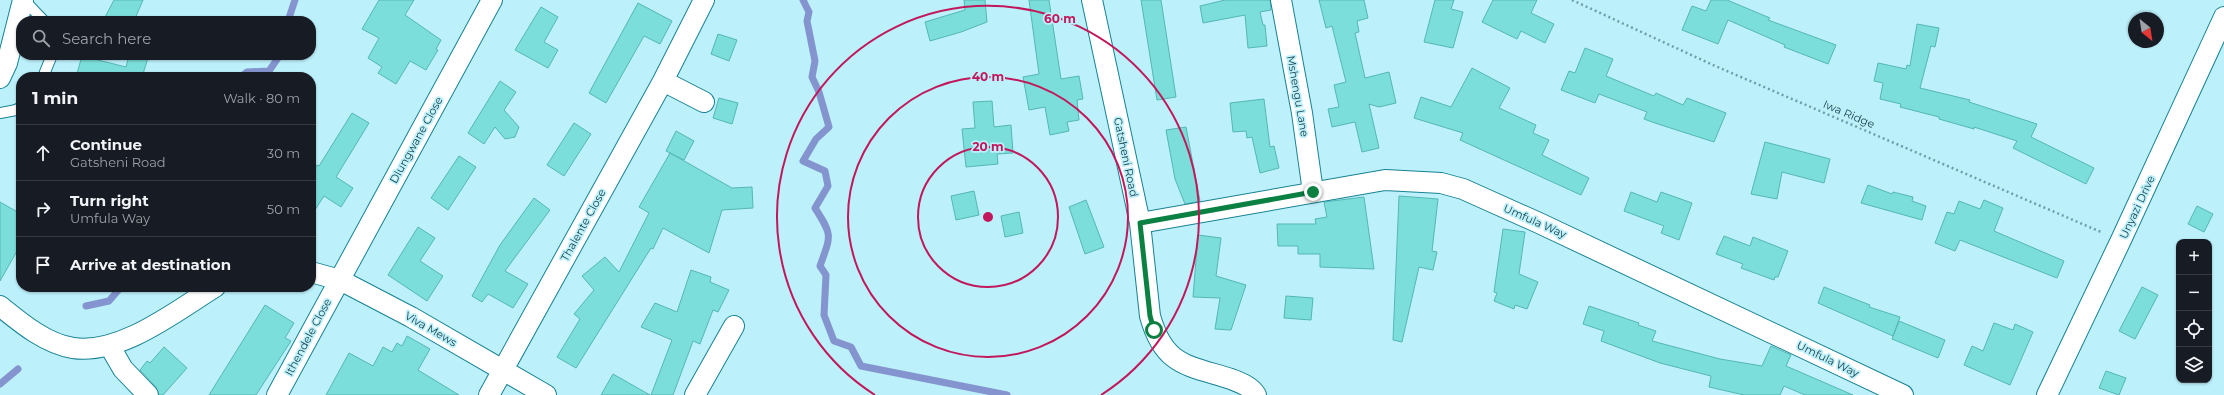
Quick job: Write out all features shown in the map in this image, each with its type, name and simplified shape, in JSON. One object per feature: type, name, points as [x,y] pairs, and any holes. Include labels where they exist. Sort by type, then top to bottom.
[{"type":"street","points":[[20,16],[24,0]]},
{"type":"street","name":"Dlungwane Close","points":[[340,280],[492,0]]},
{"type":"street","name":"Thalente Close","points":[[489,395],[504,371],[663,81],[704,0]]},
{"type":"street","name":"Gatsheni Road","points":[[1092,0],[1140,223],[1150,316],[1160,343],[1169,354],[1183,364],[1245,384],[1256,395]]},
{"type":"street","name":"Mshengu Lane","points":[[1280,0],[1302,113],[1313,192]]},
{"type":"street","name":"Unyazi Drive","points":[[2047,395],[2121,240],[2224,17]]},
{"type":"street","points":[[0,78],[7,63],[16,30]]},
{"type":"street","points":[[663,81],[704,102]]},
{"type":"street","name":"Umfula Way","points":[[1140,223],[1385,180],[1441,183],[1463,189],[1617,259],[1903,395]]},
{"type":"street","name":"Viva Mews","points":[[316,273],[340,280],[411,317],[546,395]]},
{"type":"street","name":"Ithendele Close","points":[[277,395],[340,280]]},
{"type":"street","points":[[0,306],[24,325],[51,341],[72,348],[95,349],[125,340],[150,327],[207,292]]},
{"type":"street","points":[[695,395],[734,326]]},
{"type":"street","points":[[109,345],[123,369],[148,395]]},
{"type":"lane","points":[[24,0],[39,16]]},
{"type":"lane","points":[[45,72],[50,60]]},
{"type":"lane","points":[[0,113],[16,110]]},
{"type":"path","name":"Iwa Ridge","points":[[1572,0],[1713,65],[2121,240]]},
{"type":"building","points":[[114,0],[143,0],[136,16],[106,16]]},
{"type":"building","points":[[379,0],[414,0],[405,15],[441,40],[436,49],[438,50],[426,70],[410,61],[396,84],[378,73],[382,67],[368,58],[379,38],[362,29]]},
{"type":"building","points":[[964,0],[985,0],[987,22],[961,32],[930,41],[925,22],[965,10]]},
{"type":"building","points":[[1029,0],[1049,0],[1061,79],[1079,76],[1083,99],[1077,100],[1079,120],[1067,122],[1069,131],[1050,135],[1045,107],[1029,110],[1023,77],[1039,74]]},
{"type":"building","points":[[1141,0],[1161,0],[1176,97],[1157,100]]},
{"type":"building","points":[[1225,0],[1270,0],[1271,10],[1260,12],[1263,25],[1265,25],[1267,46],[1248,48],[1245,15],[1203,23],[1200,6]]},
{"type":"building","points":[[1319,0],[1364,0],[1368,18],[1357,21],[1359,32],[1355,33],[1365,78],[1389,72],[1396,103],[1379,107],[1369,104],[1379,148],[1362,152],[1355,122],[1332,127],[1328,109],[1339,107],[1334,85],[1346,82],[1332,26],[1326,28]]},
{"type":"building","points":[[1435,0],[1454,0],[1451,9],[1463,12],[1453,48],[1424,42]]},
{"type":"building","points":[[1493,0],[1537,0],[1531,13],[1554,24],[1545,43],[1521,31],[1517,39],[1482,22]]},
{"type":"building","points":[[1711,0],[1727,0],[1770,18],[1768,20],[1836,45],[1828,64],[1784,47],[1785,45],[1728,20],[1718,44],[1682,30],[1692,6],[1706,11]]},
{"type":"building","points":[[638,3],[672,21],[660,44],[644,36],[606,103],[589,93]]},
{"type":"building","points":[[541,7],[558,17],[544,42],[558,50],[548,68],[515,50]]},
{"type":"building","points":[[1917,24],[1939,28],[1935,47],[1931,46],[1920,88],[1970,100],[1969,102],[2037,124],[2031,137],[2094,168],[2086,184],[2013,148],[2017,141],[1974,127],[1974,129],[1939,119],[1939,117],[1900,107],[1901,104],[1880,99],[1883,83],[1874,81],[1878,63],[1906,69],[1907,65],[1910,66]]},
{"type":"building","points":[[718,34],[737,40],[729,61],[711,54]]},
{"type":"building","points":[[1585,48],[1613,59],[1606,76],[1654,96],[1656,93],[1683,105],[1687,98],[1726,113],[1714,142],[1644,119],[1647,112],[1599,94],[1595,103],[1561,90],[1569,71],[1575,73]]},
{"type":"building","points":[[81,60],[98,60],[126,67],[128,60],[147,60],[144,72],[77,72]]},
{"type":"building","points":[[1472,68],[1510,88],[1499,108],[1536,125],[1533,133],[1549,140],[1542,155],[1589,178],[1581,195],[1460,140],[1463,133],[1414,118],[1421,97],[1451,107]]},
{"type":"building","points":[[500,81],[516,92],[504,110],[519,127],[515,137],[505,139],[495,127],[484,144],[468,133]]},
{"type":"building","points":[[719,98],[738,103],[732,124],[713,118]]},
{"type":"building","points":[[1264,99],[1270,147],[1274,146],[1279,168],[1260,173],[1252,137],[1247,138],[1246,131],[1233,132],[1230,103]]},
{"type":"building","points":[[992,101],[994,127],[1011,125],[1013,153],[997,154],[998,164],[966,167],[962,129],[975,128],[973,102]]},
{"type":"building","points":[[352,113],[369,123],[336,177],[353,188],[341,207],[324,196],[316,208],[316,167],[317,165],[319,166]]},
{"type":"building","points":[[574,123],[591,134],[564,176],[547,165]]},
{"type":"building","points":[[1186,127],[1200,201],[1185,204],[1175,179],[1166,130]]},
{"type":"building","points":[[676,131],[694,141],[684,160],[666,151]]},
{"type":"building","points":[[1765,142],[1830,159],[1824,183],[1782,172],[1777,199],[1751,194]]},
{"type":"building","points":[[670,153],[732,188],[752,187],[753,208],[722,210],[709,253],[663,228],[653,249],[651,248],[576,368],[557,357],[580,319],[574,314],[594,290],[582,276],[605,257],[619,272],[649,213],[639,207]]},
{"type":"building","points":[[459,156],[476,167],[448,210],[431,198]]},
{"type":"building","points":[[1868,185],[1892,194],[1893,192],[1913,197],[1912,201],[1926,206],[1922,220],[1861,203]]},
{"type":"building","points":[[974,191],[979,215],[956,220],[951,196]]},
{"type":"building","points":[[1631,192],[1657,202],[1661,192],[1692,203],[1679,240],[1661,233],[1664,226],[1624,211]]},
{"type":"building","points":[[1399,196],[1438,199],[1432,251],[1437,252],[1433,270],[1419,267],[1402,342],[1393,340]]},
{"type":"building","points":[[1364,197],[1374,269],[1320,267],[1320,254],[1298,254],[1298,246],[1278,246],[1277,224],[1316,224],[1315,219],[1327,217],[1324,202]]},
{"type":"building","points":[[534,198],[550,210],[505,271],[528,284],[513,308],[488,294],[482,302],[472,296],[500,245]]},
{"type":"building","points":[[1086,200],[1104,247],[1085,254],[1069,207]]},
{"type":"building","points":[[1984,200],[2003,208],[1994,231],[2064,261],[2057,278],[1960,240],[1955,251],[1935,243],[1947,212],[1954,214],[1959,201],[1980,209]]},
{"type":"building","points":[[0,202],[16,211],[16,253],[0,281]]},
{"type":"building","points":[[2197,206],[2213,214],[2204,232],[2188,224]]},
{"type":"building","points":[[1019,212],[1023,233],[1005,237],[1001,216]]},
{"type":"building","points":[[418,227],[435,238],[420,261],[443,276],[427,301],[388,275]]},
{"type":"building","points":[[1503,229],[1525,232],[1519,274],[1538,282],[1527,309],[1515,305],[1514,309],[1494,301],[1497,293],[1494,292]]},
{"type":"building","points":[[1198,235],[1221,238],[1216,276],[1246,285],[1231,330],[1215,329],[1220,298],[1193,297]]},
{"type":"building","points":[[1724,236],[1750,246],[1753,237],[1788,251],[1778,277],[1775,277],[1774,280],[1741,268],[1743,264],[1716,254]]},
{"type":"building","points":[[691,270],[711,277],[710,282],[729,290],[718,312],[713,310],[700,344],[693,341],[673,395],[651,395],[672,340],[641,327],[655,303],[677,312]]},
{"type":"building","points":[[1824,287],[1870,305],[1869,307],[1900,317],[1893,336],[1818,303]]},
{"type":"building","points":[[2142,287],[2158,295],[2135,339],[2119,331]]},
{"type":"building","points":[[1286,296],[1313,298],[1311,320],[1284,318]]},
{"type":"building","points":[[265,305],[294,323],[285,338],[291,341],[256,395],[209,395]]},
{"type":"building","points":[[1589,306],[1639,323],[1638,325],[1656,331],[1652,341],[1720,359],[1762,366],[1771,346],[1791,355],[1786,366],[1853,395],[1805,395],[1784,386],[1780,395],[1744,395],[1709,387],[1711,376],[1660,363],[1601,341],[1604,331],[1583,324]]},
{"type":"building","points":[[1899,321],[1945,340],[1938,358],[1892,339]]},
{"type":"building","points":[[1994,323],[2013,330],[2015,324],[2033,332],[2010,385],[1964,365],[1972,346],[1983,351]]},
{"type":"building","points":[[407,336],[430,349],[418,370],[459,395],[326,395],[349,353],[373,366],[383,347],[392,352],[397,343],[402,346]]},
{"type":"building","points":[[164,347],[187,368],[163,395],[159,395],[156,387],[140,370],[147,361],[150,363]]},
{"type":"building","points":[[2106,371],[2126,378],[2119,395],[2099,388]]},
{"type":"building","points":[[613,374],[650,395],[601,395]]},
{"type":"waterway","points":[[290,16],[295,0]]},
{"type":"waterway","points":[[803,0],[809,12],[807,21],[815,61],[812,77],[819,92],[829,127],[816,139],[803,161],[825,171],[828,186],[815,208],[825,225],[828,236],[828,241],[820,266],[826,275],[824,315],[834,341],[851,347],[861,366],[1007,395]]},
{"type":"waterway","points":[[247,72],[269,71],[277,60]]},
{"type":"waterway","points":[[86,306],[109,301],[117,292]]},
{"type":"waterway","points":[[0,384],[18,369]]},
{"type":"route","points":[[1154,330],[1150,316],[1140,223],[1313,192]]}]
